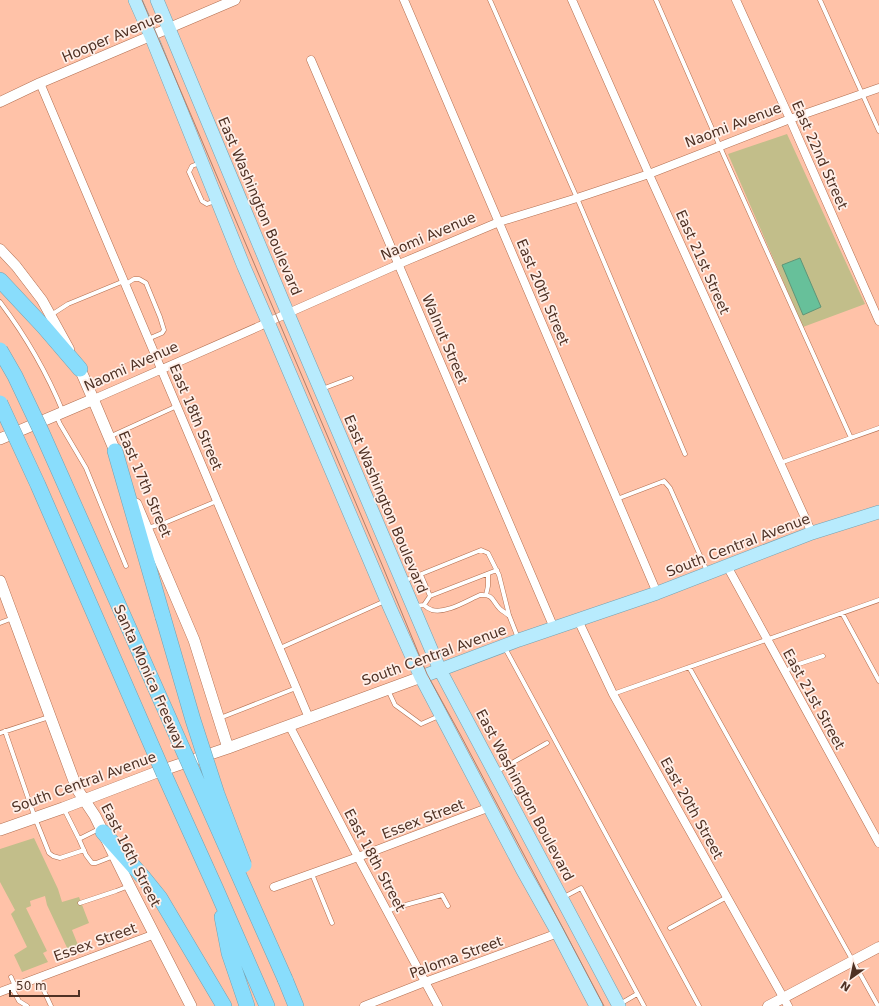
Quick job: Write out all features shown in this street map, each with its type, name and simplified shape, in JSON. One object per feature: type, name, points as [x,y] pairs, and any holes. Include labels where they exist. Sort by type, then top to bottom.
[{"type":"highway","points":[[0,280],[44,327],[80,369]]},
{"type":"highway","name":"Santa Monica Freeway","points":[[0,350],[15,376],[42,433],[296,1006]]},
{"type":"highway","name":"Santa Monica Freeway","points":[[0,403],[267,1006]]},
{"type":"highway","points":[[112,444],[192,720],[217,794],[284,979]]},
{"type":"highway","points":[[102,830],[160,898],[224,1006]]},
{"type":"highway","points":[[216,889],[229,953],[247,1006]]},
{"type":"main road","points":[[135,0],[151,36],[244,267],[420,677],[596,1006]]},
{"type":"main road","name":"East Washington Boulevard","points":[[157,0],[402,582],[418,606],[440,670],[618,1006]]},
{"type":"main road","name":"East 17th Street","points":[[80,369],[94,399],[194,640],[228,748]]},
{"type":"main road","name":"Naomi Avenue","points":[[0,439],[94,399]]},
{"type":"main road","name":"South Central Avenue","points":[[0,830],[157,772],[228,748],[519,640],[657,594],[726,566],[812,534],[878,513]]},
{"type":"main road","name":"East 16th Street","points":[[0,581],[77,789],[95,816],[191,1006]]},
{"type":"street","name":"Hooper Avenue","points":[[0,102],[40,83],[235,0]]},
{"type":"street","name":"East 20th Street","points":[[404,0],[657,594]]},
{"type":"street","name":"East 21st Street","points":[[572,0],[812,534]]},
{"type":"street","name":"East 22nd Street","points":[[736,0],[879,321]]},
{"type":"street","name":"Walnut Street","points":[[311,60],[554,628]]},
{"type":"street","name":"East 18th Street","points":[[40,83],[309,718]]},
{"type":"street","name":"Naomi Avenue","points":[[94,399],[399,264],[499,222],[649,174],[790,119],[879,88]]},
{"type":"street","name":"East 17th Street","points":[[0,249],[16,266],[42,300],[80,369]]},
{"type":"street","name":"East 21st Street","points":[[726,566],[879,843]]},
{"type":"street","name":"East 20th Street","points":[[578,620],[613,694],[786,1002]]},
{"type":"street","name":"East 18th Street","points":[[289,725],[438,1006]]},
{"type":"street","name":"Essex Street","points":[[274,887],[490,807]]},
{"type":"street","name":"Paloma Street","points":[[364,1006],[558,933]]},
{"type":"street","name":"Essex Street","points":[[0,992],[155,934]]},
{"type":"street","points":[[768,1006],[786,1002],[879,947]]},
{"type":"lane","points":[[490,0],[577,198],[685,454]]},
{"type":"lane","points":[[656,0],[851,438]]},
{"type":"lane","points":[[820,0],[879,131]]},
{"type":"lane","points":[[50,315],[68,304],[134,279],[139,279],[146,283],[164,330],[162,333],[148,339]]},
{"type":"lane","points":[[0,302],[12,318],[36,357],[58,399],[60,424],[86,468],[126,566]]},
{"type":"lane","points":[[320,390],[351,378]]},
{"type":"lane","points":[[112,444],[177,406]]},
{"type":"lane","points":[[780,463],[879,428]]},
{"type":"lane","points":[[617,499],[664,482],[670,488],[708,574]]},
{"type":"lane","points":[[147,528],[162,524],[217,501]]},
{"type":"lane","points":[[402,582],[481,550],[488,553],[499,575],[509,615],[519,640]]},
{"type":"lane","points":[[418,606],[430,596],[497,570]]},
{"type":"lane","points":[[486,594],[488,574]]},
{"type":"lane","points":[[421,575],[430,596]]},
{"type":"lane","points":[[418,606],[431,610],[446,610],[480,595],[486,594],[491,596],[500,609],[509,615]]},
{"type":"lane","points":[[279,648],[387,600]]},
{"type":"lane","points":[[613,694],[879,600]]},
{"type":"lane","points":[[842,613],[879,681]]},
{"type":"lane","points":[[0,623],[14,618]]},
{"type":"lane","points":[[504,646],[699,1006]]},
{"type":"lane","points":[[785,672],[793,666],[823,656]]},
{"type":"lane","points":[[689,667],[878,1006]]},
{"type":"lane","points":[[219,719],[296,688]]},
{"type":"lane","points":[[387,689],[395,705],[421,724],[441,716]]},
{"type":"lane","points":[[0,733],[50,716]]},
{"type":"lane","points":[[5,731],[35,818],[49,853],[60,858],[84,850]]},
{"type":"lane","points":[[494,773],[547,743]]},
{"type":"lane","points":[[63,808],[86,855],[92,863],[96,863],[114,856]]},
{"type":"lane","points":[[79,839],[102,830]]},
{"type":"lane","points":[[312,874],[332,923]]},
{"type":"lane","points":[[80,903],[129,885]]},
{"type":"lane","points":[[562,898],[581,888],[644,1006]]},
{"type":"lane","points":[[387,911],[442,895],[448,906]]},
{"type":"lane","points":[[670,928],[727,897]]},
{"type":"lane","points":[[11,977],[13,987],[19,1001],[27,1006]]},
{"type":"lane","points":[[37,978],[52,1006]]},
{"type":"lane","points":[[618,1006],[638,994]]},
{"type":"shaded area","points":[[787,134],[865,304],[803,327],[728,154]]},
{"type":"shaded area","points":[[800,258],[821,307],[803,315],[782,265]]},
{"type":"shaded area","points":[[34,838],[58,889],[62,902],[79,897],[89,923],[72,930],[80,950],[70,954],[47,905],[45,896],[30,901],[31,906],[26,908],[47,951],[43,953],[48,962],[22,972],[14,955],[27,947],[11,914],[15,910],[0,882],[0,849]]},
{"type":"tram line","points":[[142,0],[427,674],[604,1006]]}]
